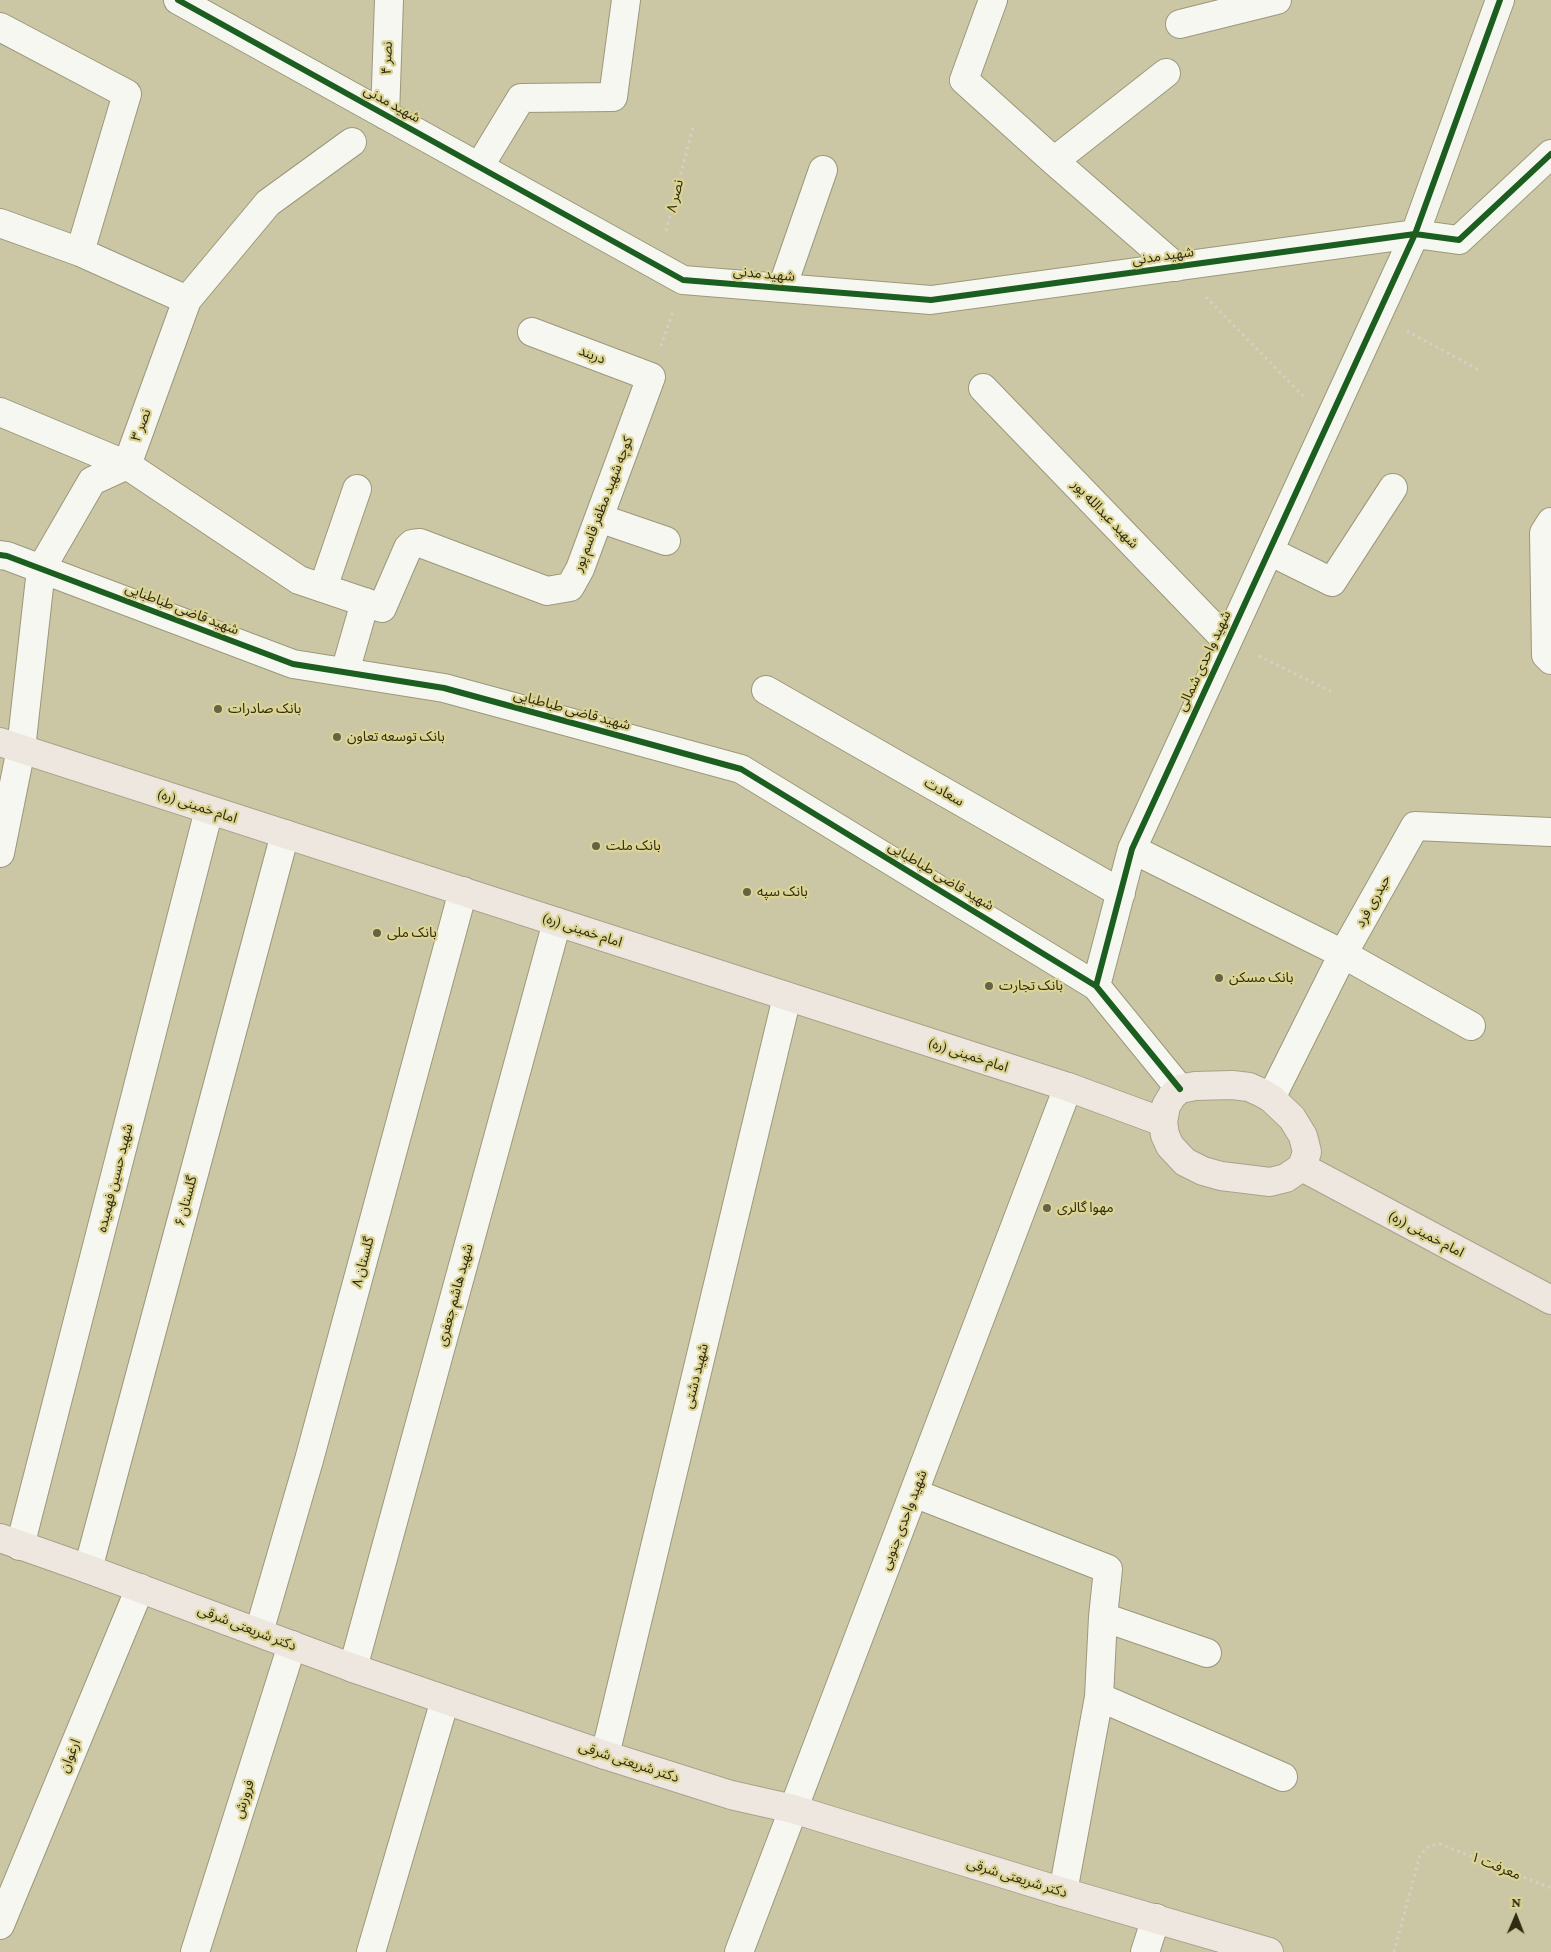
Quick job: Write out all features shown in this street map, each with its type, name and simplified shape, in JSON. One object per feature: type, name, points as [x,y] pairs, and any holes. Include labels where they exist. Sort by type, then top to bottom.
[{"type":"main road","name":"امام خمینی (ره)","points":[[10,745],[1068,1087],[1163,1122]]},
{"type":"main road","points":[[1232,1085],[1248,1087],[1271,1098],[1292,1118],[1303,1136],[1307,1152],[1302,1167],[1286,1178],[1270,1182],[1252,1181],[1202,1171],[1186,1162],[1170,1146],[1165,1135],[1163,1122],[1166,1106],[1172,1096],[1180,1089],[1195,1086],[1232,1085]]},
{"type":"main road","name":"امام خمینی (ره)","points":[[1302,1167],[1551,1300]]},
{"type":"main road","name":"دکتر شریعتی شرقی","points":[[10,1542],[88,1568],[353,1668],[605,1755],[731,1795],[793,1809],[1063,1892],[1269,1952]]},
{"type":"street","name":"شهيد مدنی","points":[[178,0],[683,280],[931,300],[1415,234],[1459,240],[1551,154]]},
{"type":"street","name":"نصر ۴","points":[[385,115],[389,0]]},
{"type":"street","points":[[479,167],[521,98],[613,97],[626,0]]},
{"type":"street","points":[[993,0],[964,80],[1176,267]]},
{"type":"street","points":[[1180,24],[1277,0]]},
{"type":"street","name":"شهید واحدی شمالی","points":[[1096,986],[1132,849],[1415,234],[1500,0]]},
{"type":"street","points":[[0,27],[127,94],[80,252]]},
{"type":"street","points":[[1054,161],[1166,73]]},
{"type":"street","name":"نصر ۳","points":[[127,465],[187,300],[268,203],[352,142]]},
{"type":"street","points":[[782,288],[823,170]]},
{"type":"street","points":[[0,223],[80,252],[187,300]]},
{"type":"street","name":"دربند","points":[[532,332],[651,378]]},
{"type":"street","name":"کوچه شهید مظفر قاسم پور","points":[[373,605],[408,548],[412,544],[420,543],[548,591],[570,587],[580,568],[651,378]]},
{"type":"street","name":"شهید عبدالله پور","points":[[983,388],[1227,641]]},
{"type":"street","points":[[0,412],[127,465],[299,580],[373,605],[345,672]]},
{"type":"street","points":[[0,853],[10,745],[42,569],[92,481],[127,465]]},
{"type":"street","points":[[1268,551],[1332,582],[1393,488]]},
{"type":"street","points":[[323,588],[357,489]]},
{"type":"street","points":[[599,518],[666,541]]},
{"type":"street","points":[[1551,522],[1544,533],[1546,655],[1551,660]]},
{"type":"street","name":"شهید قاضی طباطبایی","points":[[0,555],[42,569],[293,664],[444,688],[741,769],[1096,986]]},
{"type":"street","name":"سعادت","points":[[766,690],[1121,893]]},
{"type":"street","name":"شهيد حسین فهمیده","points":[[10,1542],[209,810]]},
{"type":"street","name":"حیدری فرد","points":[[1271,1098],[1343,954],[1415,826],[1551,832]]},
{"type":"street","name":"گلستان ۶","points":[[88,1568],[285,834]]},
{"type":"street","points":[[1132,849],[1343,954],[1471,1026]]},
{"type":"street","name":"گلستان ۸","points":[[259,1632],[309,1460],[463,892]]},
{"type":"street","name":"شهيد هاشم جعفری","points":[[353,1668],[557,922]]},
{"type":"street","points":[[1096,986],[1180,1089]]},
{"type":"street","name":"شهید دشتی","points":[[605,1755],[787,997]]},
{"type":"street","name":"شهید واحدی جنوبی","points":[[739,1952],[1068,1087]]},
{"type":"street","points":[[914,1493],[1108,1568],[1103,1617],[1099,1697],[1063,1892]]},
{"type":"street","name":"ارغوان","points":[[0,1925],[140,1588]]},
{"type":"street","points":[[1103,1617],[1207,1653]]},
{"type":"street","name":"فروزش","points":[[195,1952],[292,1645]]},
{"type":"street","points":[[1099,1697],[1283,1777]]},
{"type":"street","points":[[371,1952],[445,1700]]},
{"type":"street","points":[[1146,1952],[1156,1918]]},
{"type":"path","points":[[1176,267],[1328,422]]},
{"type":"path","points":[[651,378],[683,280]]},
{"type":"path","points":[[1377,316],[1479,370]]},
{"type":"path","points":[[1227,641],[1334,693]]},
{"type":"cycle path","points":[[178,0],[683,280],[931,300],[1415,234],[1459,240],[1551,154]]},
{"type":"cycle path","points":[[1180,1089],[1096,986],[1132,849],[1415,234],[1500,0]]},
{"type":"cycle path","points":[[0,555],[7,556],[293,664],[444,688],[741,769],[1096,986]]},
{"type":"place","name":"بانک صادرات","points":[[218,709]]},
{"type":"place","name":"بانک توسعه تعاون","points":[[337,737]]},
{"type":"place","name":"بانک ملت","points":[[596,846]]},
{"type":"place","name":"بانک سپه","points":[[747,892]]},
{"type":"place","name":"بانک ملی","points":[[377,933]]},
{"type":"place","name":"بانک مسکن","points":[[1219,978]]},
{"type":"place","name":"بانک تجارت","points":[[989,986]]},
{"type":"place","name":"مهوا گالری","points":[[1047,1208]]}]
